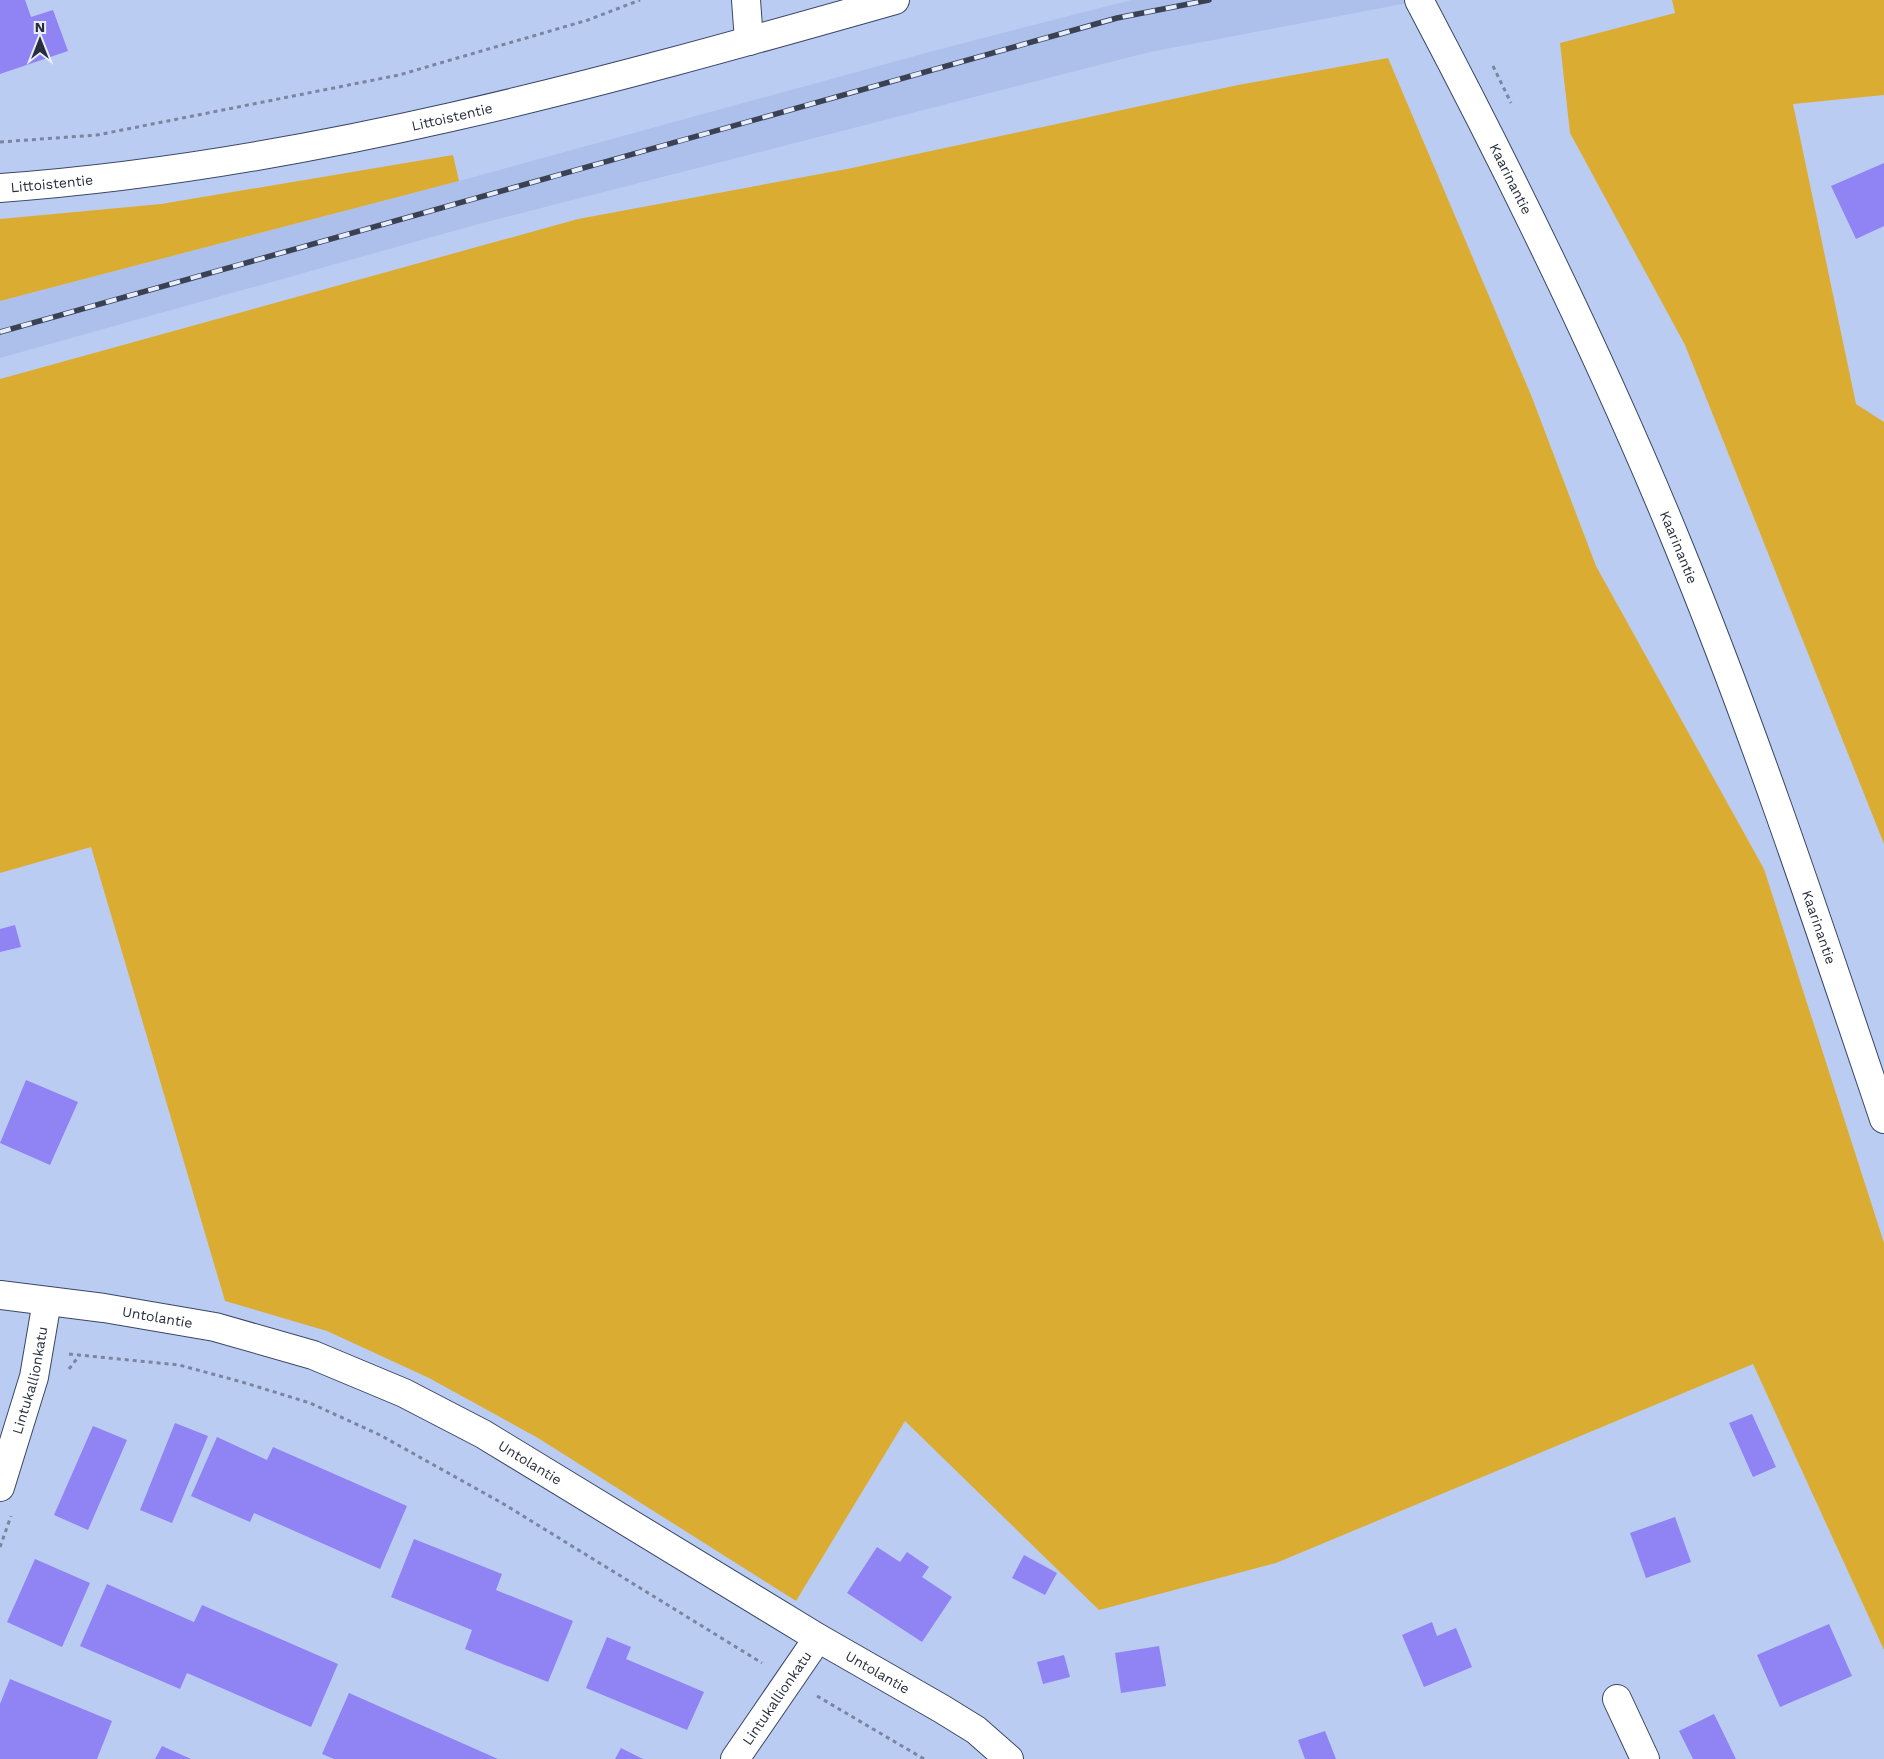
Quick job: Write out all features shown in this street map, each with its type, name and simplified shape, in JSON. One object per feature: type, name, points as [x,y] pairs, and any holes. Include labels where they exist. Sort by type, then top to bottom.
[{"type":"street","points":[[746,0],[749,41]]},
{"type":"street","name":"Littoistentie","points":[[0,188],[64,183],[163,171],[371,133],[591,84],[895,0]]},
{"type":"street","name":"Kaarinantie","points":[[1419,0],[1470,96],[1582,324],[1678,543],[1768,778],[1884,1119]]},
{"type":"street","name":"Untolantie","points":[[0,1295],[215,1327],[313,1355],[359,1373],[446,1413],[818,1638],[955,1717],[976,1730],[1009,1759]]},
{"type":"street","name":"Lintukallionkatu","points":[[0,1487],[40,1351],[47,1301]]},
{"type":"street","name":"Lintukallionkatu","points":[[735,1759],[788,1679],[818,1638]]},
{"type":"street","points":[[1617,1699],[1645,1759]]},
{"type":"path","points":[[0,142],[97,135],[400,75],[588,20],[640,0]]},
{"type":"path","points":[[40,1351],[179,1365],[310,1403],[380,1435],[502,1503],[788,1679],[924,1759]]},
{"type":"shaded area","points":[[1131,0],[1423,0],[1150,52],[475,225],[0,358],[0,301],[459,181],[933,51]]},
{"type":"shaded area","points":[[1672,0],[1884,0],[1884,95],[1793,104],[1856,404],[1884,422],[1884,844],[1685,345],[1570,133],[1560,43],[1675,13]]},
{"type":"shaded area","points":[[1388,58],[1531,395],[1596,566],[1764,869],[1884,1243],[1884,1650],[1753,1364],[1276,1563],[1099,1610],[905,1421],[796,1601],[538,1438],[429,1378],[327,1331],[225,1301],[91,847],[0,873],[0,379],[578,219],[847,169],[1238,85]]},
{"type":"shaded area","points":[[453,155],[459,181],[0,301],[0,219],[161,204]]},
{"type":"building","points":[[0,0],[25,0],[31,17],[53,10],[68,51],[0,74]]},
{"type":"building","points":[[1884,163],[1884,226],[1856,239],[1831,186]]},
{"type":"building","points":[[15,925],[21,947],[0,952],[0,929]]},
{"type":"building","points":[[26,1080],[78,1102],[50,1165],[0,1143]]},
{"type":"building","points":[[1752,1414],[1776,1467],[1753,1477],[1729,1423]]},
{"type":"building","points":[[175,1423],[208,1436],[172,1523],[140,1510]]},
{"type":"building","points":[[93,1426],[127,1440],[88,1530],[54,1515]]},
{"type":"building","points":[[217,1437],[267,1460],[273,1447],[407,1506],[380,1569],[254,1513],[250,1522],[191,1496]]},
{"type":"building","points":[[1675,1517],[1691,1562],[1646,1578],[1630,1533]]},
{"type":"building","points":[[414,1539],[502,1574],[496,1590],[573,1621],[548,1682],[465,1649],[472,1630],[391,1597]]},
{"type":"building","points":[[877,1547],[900,1562],[907,1552],[929,1567],[922,1577],[952,1597],[922,1642],[847,1593]]},
{"type":"building","points":[[1024,1555],[1057,1573],[1045,1595],[1012,1578]]},
{"type":"building","points":[[35,1559],[90,1583],[62,1647],[7,1622]]},
{"type":"building","points":[[107,1584],[194,1622],[202,1605],[338,1664],[311,1727],[187,1673],[180,1689],[80,1646]]},
{"type":"building","points":[[1432,1622],[1437,1636],[1456,1628],[1472,1667],[1424,1687],[1402,1635]]},
{"type":"building","points":[[1829,1624],[1852,1676],[1780,1707],[1757,1655]]},
{"type":"building","points":[[607,1637],[631,1647],[626,1659],[704,1692],[687,1730],[586,1688]]},
{"type":"building","points":[[1159,1646],[1166,1686],[1121,1693],[1115,1653]]},
{"type":"building","points":[[1064,1655],[1070,1677],[1043,1684],[1037,1662]]},
{"type":"building","points":[[10,1679],[112,1721],[97,1759],[0,1759],[0,1704]]},
{"type":"building","points":[[349,1693],[498,1759],[334,1759],[322,1754]]},
{"type":"building","points":[[1714,1714],[1736,1759],[1693,1759],[1679,1731]]},
{"type":"building","points":[[1325,1731],[1336,1759],[1305,1759],[1298,1740]]},
{"type":"building","points":[[162,1746],[191,1759],[155,1759]]},
{"type":"building","points":[[621,1748],[643,1759],[615,1759]]},
{"type":"railway","points":[[0,332],[1117,18],[1209,0]]}]
